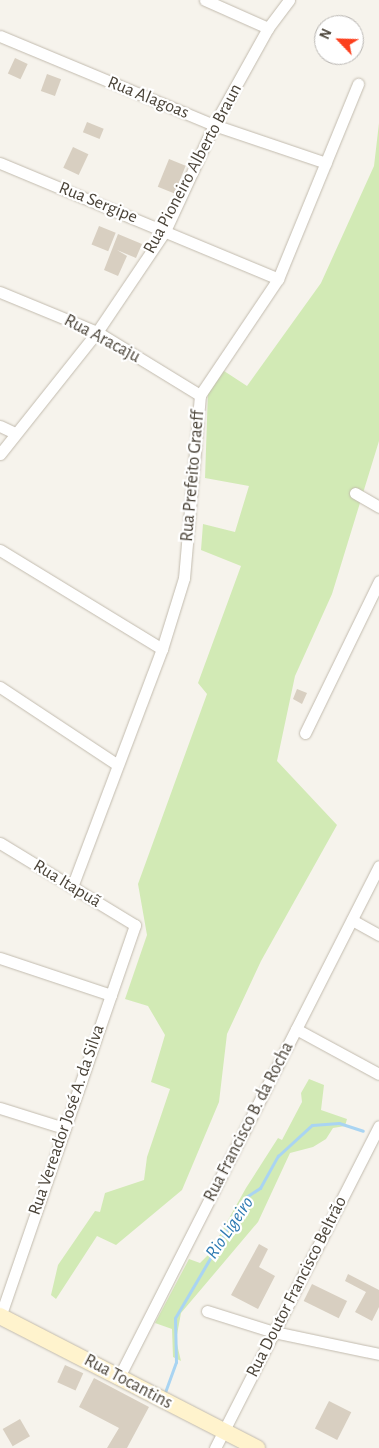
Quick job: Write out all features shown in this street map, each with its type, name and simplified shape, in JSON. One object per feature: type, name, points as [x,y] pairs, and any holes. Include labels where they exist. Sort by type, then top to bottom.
[{"type":"main road","name":"Rua Tocantins","points":[[0,1316],[257,1448]]},
{"type":"street","points":[[205,0],[268,28]]},
{"type":"street","name":"Rua Pioneiro Alberto Braun","points":[[0,454],[98,332],[165,230],[214,125],[268,28],[289,0]]},
{"type":"street","name":"Rua Alagoas","points":[[0,36],[214,125],[326,163]]},
{"type":"street","name":"Rua Prefeito Graeff","points":[[72,887],[162,649],[184,578],[200,395],[278,279],[358,84]]},
{"type":"street","name":"Rua Sergipe","points":[[0,163],[165,230],[278,279]]},
{"type":"street","name":"Rua Aracaju","points":[[0,292],[98,332],[200,395]]},
{"type":"street","points":[[0,426],[15,433]]},
{"type":"street","points":[[355,493],[379,506]]},
{"type":"street","points":[[0,550],[162,649]]},
{"type":"street","points":[[305,733],[374,608],[379,581]]},
{"type":"street","points":[[0,687],[118,765]]},
{"type":"street","name":"Rua Itapuã","points":[[0,843],[135,925]]},
{"type":"street","name":"Rua Francisco B. da Rocha","points":[[119,1377],[379,866]]},
{"type":"street","points":[[352,920],[379,935]]},
{"type":"street","name":"Rua Vereador José A. da Silva","points":[[0,1316],[135,925]]},
{"type":"street","points":[[0,958],[111,995]]},
{"type":"street","points":[[296,1030],[379,1074]]},
{"type":"street","points":[[0,1108],[64,1128]]},
{"type":"street","name":"Rua Doutor Francisco Beltrão","points":[[215,1448],[379,1126]]},
{"type":"street","points":[[207,1311],[274,1332],[379,1354]]},
{"type":"green space","points":[[379,123],[379,441],[332,594],[295,676],[277,761],[337,825],[261,961],[227,1034],[219,1102],[182,1190],[116,1245],[97,1236],[56,1299],[51,1295],[58,1265],[95,1211],[100,1212],[105,1193],[144,1180],[147,1157],[170,1089],[151,1082],[165,1035],[148,1006],[125,999],[147,935],[138,884],[207,694],[198,683],[241,566],[201,550],[203,524],[235,532],[249,486],[205,478],[208,391],[221,369],[247,386],[321,283],[374,166]]},
{"type":"green space","points":[[309,1079],[324,1085],[321,1110],[347,1119],[345,1126],[333,1128],[326,1139],[313,1147],[290,1153],[258,1222],[181,1313],[176,1340],[181,1361],[173,1357],[172,1329],[155,1323],[189,1259],[200,1263],[209,1254],[246,1188],[278,1138],[282,1140],[302,1102],[301,1093]]},
{"type":"building","points":[[15,58],[28,64],[21,79],[8,73]]},
{"type":"building","points":[[47,74],[61,79],[55,96],[41,91]]},
{"type":"building","points":[[87,122],[104,129],[100,139],[83,132]]},
{"type":"building","points":[[73,147],[88,154],[79,175],[63,168]]},
{"type":"building","points":[[169,159],[186,166],[174,194],[158,187]]},
{"type":"building","points":[[99,226],[116,233],[108,251],[92,245]]},
{"type":"building","points":[[118,234],[142,244],[136,258],[117,250],[127,256],[118,276],[104,270]]},
{"type":"building","points":[[297,689],[307,693],[302,704],[293,699]]},
{"type":"building","points":[[259,1244],[268,1249],[259,1267],[275,1276],[258,1309],[231,1295]]},
{"type":"building","points":[[348,1274],[379,1290],[379,1307],[372,1321],[355,1312],[366,1292],[345,1281]]},
{"type":"building","points":[[312,1284],[347,1301],[339,1318],[304,1301]]},
{"type":"building","points":[[65,1365],[83,1373],[76,1390],[57,1382]]},
{"type":"building","points":[[94,1378],[149,1407],[127,1448],[107,1448],[119,1428],[79,1407]]},
{"type":"building","points":[[329,1401],[351,1412],[337,1440],[315,1429]]},
{"type":"building","points":[[20,1419],[30,1436],[13,1446],[3,1429]]},
{"type":"waterway","name":"Rio Ligeiro","points":[[164,1395],[176,1362],[175,1318],[246,1197],[260,1188],[278,1156],[312,1125],[339,1123],[363,1131]]}]
